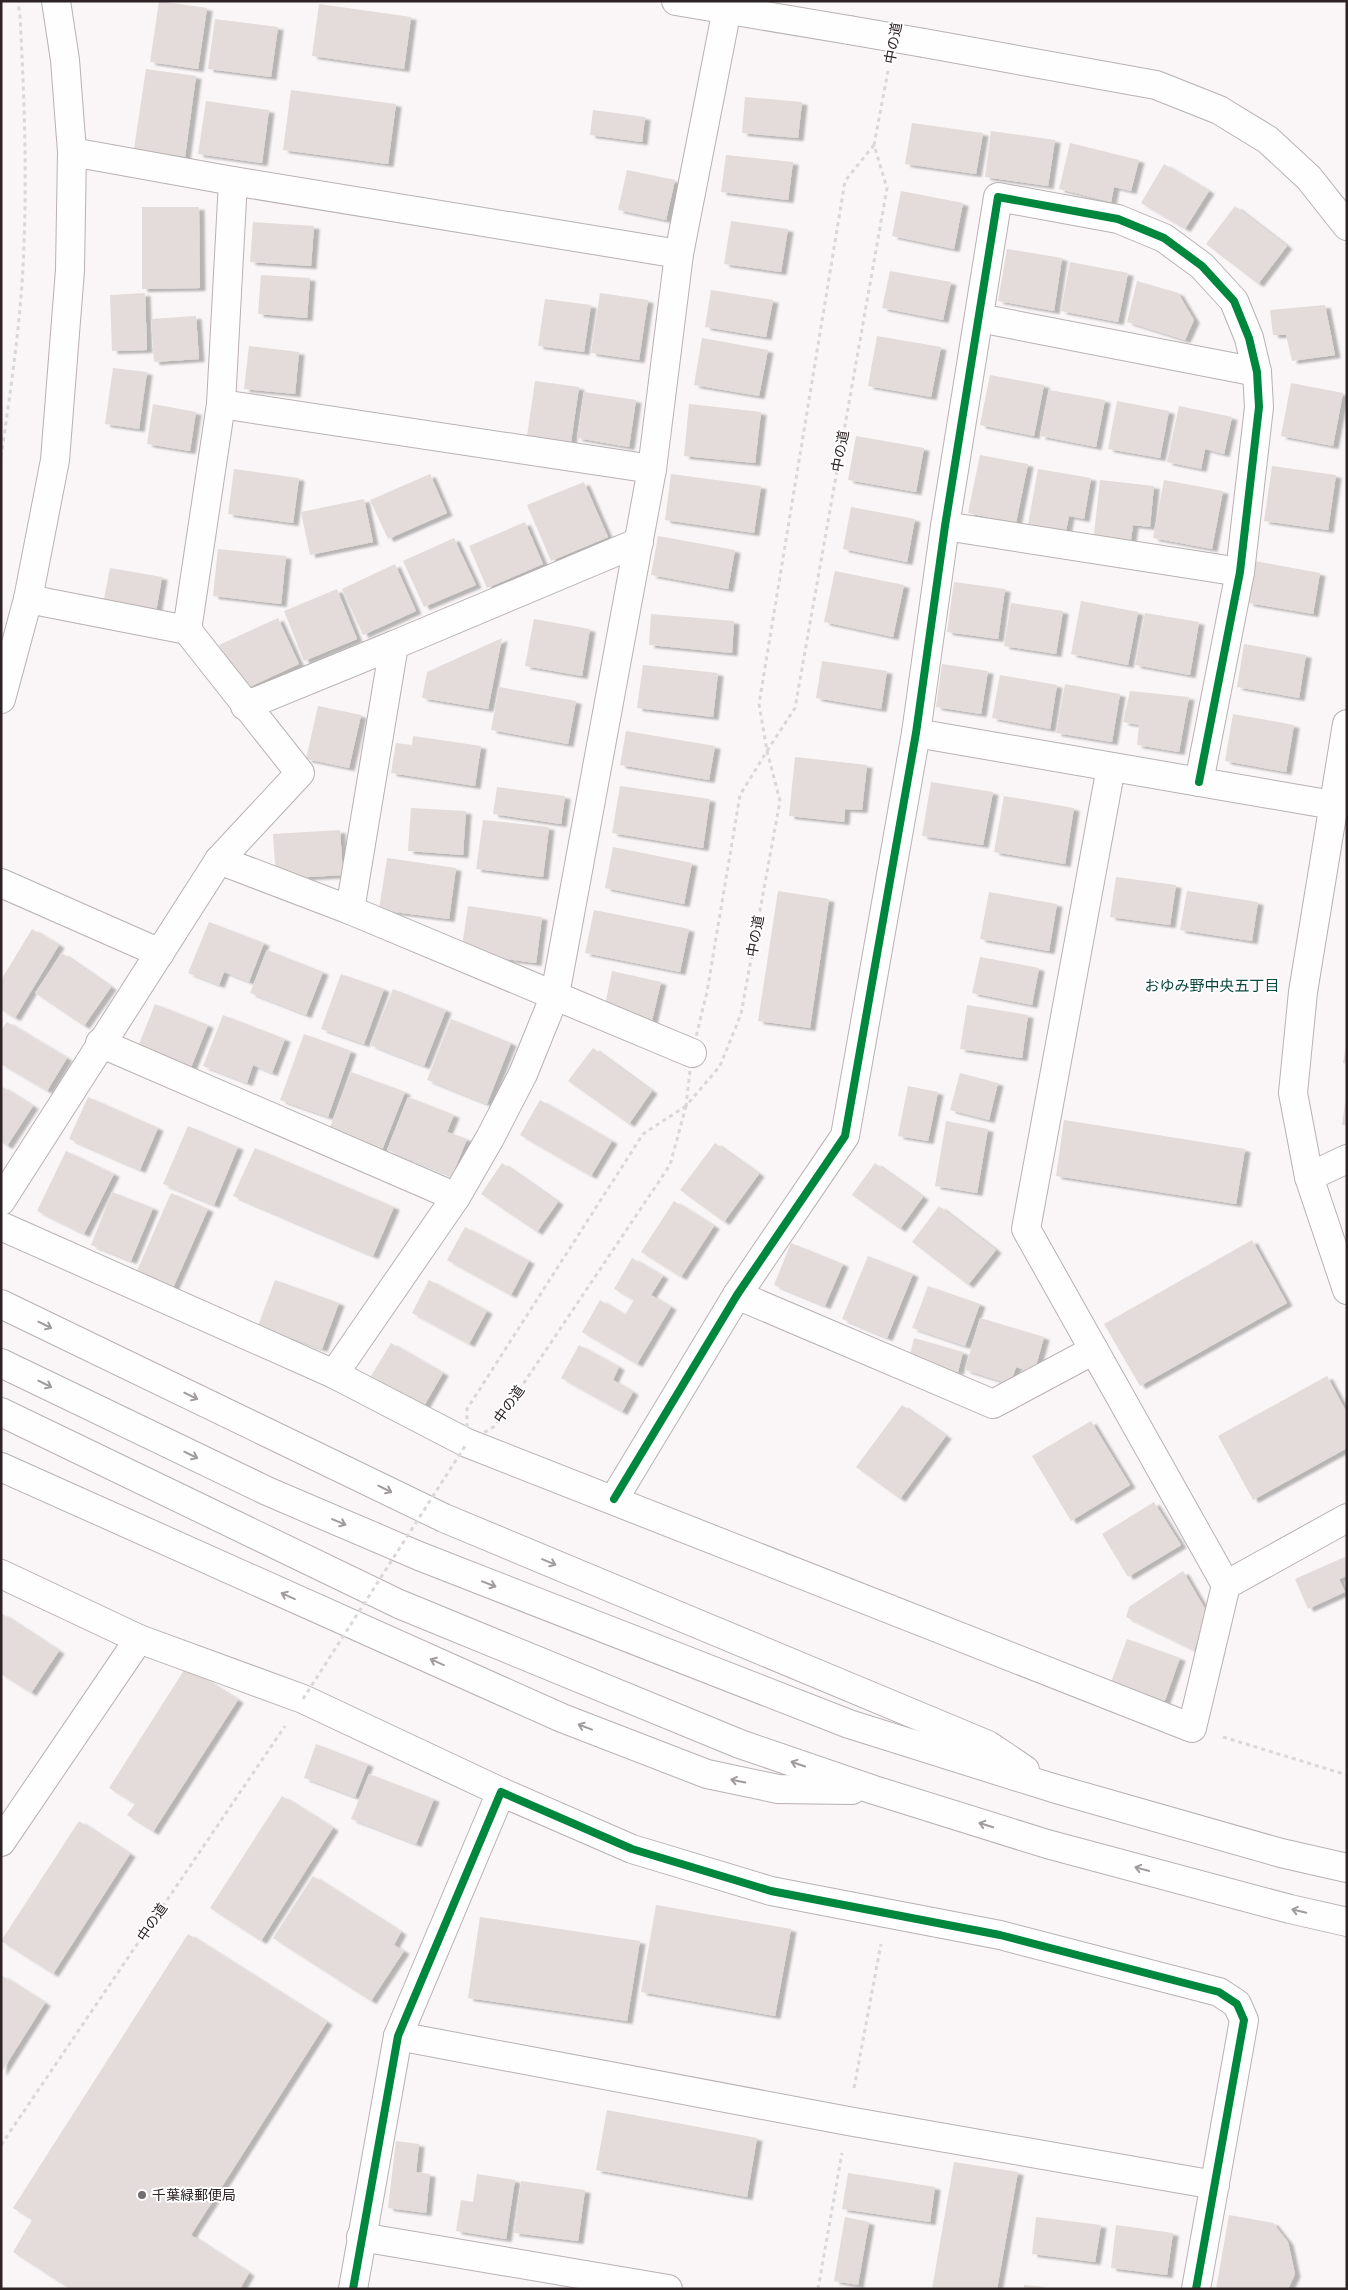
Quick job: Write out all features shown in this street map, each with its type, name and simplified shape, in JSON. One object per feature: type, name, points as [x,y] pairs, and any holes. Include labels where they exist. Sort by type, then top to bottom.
[{"type":"street","points":[[2,695],[28,599],[55,460],[70,270],[72,152],[65,60],[56,1]]},
{"type":"street","points":[[676,1],[1156,85],[1219,110],[1268,140],[1309,178],[1347,226]]},
{"type":"street","points":[[334,1374],[456,1197],[490,1138],[523,1074],[555,995],[652,469],[679,254],[727,10]]},
{"type":"street","points":[[72,152],[233,181],[679,254]]},
{"type":"street","points":[[187,630],[221,404],[233,181]]},
{"type":"street","points":[[614,1499],[737,1295],[844,1136],[916,733],[945,526],[998,196],[1118,218],[1164,238],[1202,266],[1234,301],[1249,338],[1257,372],[1259,407],[1240,572],[1199,782]]},
{"type":"street","points":[[979,318],[1257,372]]},
{"type":"street","points":[[221,404],[652,469]]},
{"type":"street","points":[[945,526],[1240,572]]},
{"type":"street","points":[[245,706],[638,542]]},
{"type":"street","points":[[1,1201],[218,860],[300,773],[245,706],[187,630],[28,599]]},
{"type":"street","points":[[350,910],[394,644]]},
{"type":"street","points":[[1347,724],[1340,806],[1303,992],[1292,1093],[1309,1177],[1347,1290]]},
{"type":"street","points":[[916,733],[1340,806]]},
{"type":"street","points":[[1,1226],[334,1374],[467,1443],[614,1499],[1192,1728],[1226,1585],[1026,1229],[1111,766]]},
{"type":"street","points":[[218,860],[350,910],[692,1053]]},
{"type":"street","points":[[1,883],[160,953]]},
{"type":"street","points":[[100,1043],[456,1197]]},
{"type":"street","points":[[1309,1177],[1347,1159]]},
{"type":"street","points":[[737,1295],[993,1404],[1094,1350]]},
{"type":"street","points":[[1,1304],[444,1518],[988,1745],[1053,1788]]},
{"type":"street","points":[[1,1362],[267,1491],[419,1556],[849,1724],[1053,1788],[1281,1853],[1347,1868]]},
{"type":"street","points":[[1,1412],[399,1604],[740,1744],[874,1790],[1047,1844],[1290,1909],[1347,1922]]},
{"type":"street","points":[[1,1467],[562,1718],[707,1774],[778,1790],[874,1790]]},
{"type":"street","points":[[1226,1585],[1347,1518]]},
{"type":"street","points":[[1,1574],[139,1639],[301,1703],[632,1849],[771,1892],[1000,1935],[1218,1992],[1237,2004],[1244,2020],[1196,2289]]},
{"type":"street","points":[[1,1842],[139,1639]]},
{"type":"street","points":[[353,2289],[398,2036],[501,1792]]},
{"type":"street","points":[[398,2036],[848,2121],[1215,2185]]},
{"type":"street","points":[[361,2237],[668,2289]]},
{"type":"path","points":[[1,457],[14,364],[24,245],[26,132],[18,1]]},
{"type":"path","points":[[301,1703],[467,1443]]},
{"type":"path","points":[[1192,1728],[1347,1775]]},
{"type":"building","points":[[159,1],[207,8],[198,69],[150,62]]},
{"type":"building","points":[[319,4],[411,17],[404,69],[312,56]]},
{"type":"building","points":[[215,19],[278,27],[271,77],[208,69]]},
{"type":"building","points":[[146,69],[196,76],[185,157],[134,149]]},
{"type":"building","points":[[291,90],[396,104],[388,164],[283,150]]},
{"type":"building","points":[[745,97],[802,102],[798,138],[742,133]]},
{"type":"building","points":[[206,101],[269,110],[262,163],[198,154]]},
{"type":"building","points":[[593,110],[645,117],[642,142],[590,135]]},
{"type":"building","points":[[912,123],[983,133],[976,174],[905,164]]},
{"type":"building","points":[[991,131],[1055,140],[1048,186],[985,177]]},
{"type":"building","points":[[1070,143],[1139,160],[1131,191],[1114,187],[1111,202],[1059,189]]},
{"type":"building","points":[[726,155],[793,162],[788,200],[721,192]]},
{"type":"building","points":[[1164,164],[1209,191],[1185,229],[1141,203]]},
{"type":"building","points":[[627,170],[675,180],[666,220],[618,210]]},
{"type":"building","points":[[901,191],[963,203],[954,249],[892,236]]},
{"type":"building","points":[[1235,206],[1287,246],[1258,284],[1206,244]]},
{"type":"building","points":[[142,207],[199,207],[200,288],[142,289]]},
{"type":"building","points":[[731,221],[788,229],[781,272],[724,264]]},
{"type":"building","points":[[253,222],[314,226],[311,266],[250,262]]},
{"type":"building","points":[[1007,249],[1062,258],[1054,311],[998,301]]},
{"type":"building","points":[[1070,262],[1128,273],[1118,322],[1061,311]]},
{"type":"building","points":[[890,271],[951,282],[943,320],[882,308]]},
{"type":"building","points":[[261,275],[310,278],[307,318],[258,314]]},
{"type":"building","points":[[1137,281],[1178,293],[1194,320],[1185,340],[1127,322]]},
{"type":"building","points":[[711,290],[773,300],[766,337],[705,327]]},
{"type":"building","points":[[145,293],[147,350],[112,351],[110,295]]},
{"type":"building","points":[[600,293],[648,300],[639,360],[591,353]]},
{"type":"building","points":[[545,299],[591,305],[584,352],[538,346]]},
{"type":"building","points":[[1325,305],[1335,355],[1292,361],[1286,335],[1273,335],[1270,310]]},
{"type":"building","points":[[196,316],[199,359],[154,362],[151,319]]},
{"type":"building","points":[[877,336],[941,347],[931,397],[868,386]]},
{"type":"building","points":[[702,338],[768,350],[759,396],[694,385]]},
{"type":"building","points":[[249,346],[299,352],[295,394],[244,389]]},
{"type":"building","points":[[113,368],[147,372],[139,429],[105,424]]},
{"type":"building","points":[[990,375],[1044,385],[1034,436],[980,425]]},
{"type":"building","points":[[535,381],[579,387],[571,442],[527,436]]},
{"type":"building","points":[[1291,383],[1343,393],[1333,446],[1281,436]]},
{"type":"building","points":[[1049,390],[1105,400],[1096,447],[1040,436]]},
{"type":"building","points":[[584,392],[636,400],[629,447],[577,438]]},
{"type":"building","points":[[1117,401],[1169,411],[1160,458],[1108,449]]},
{"type":"building","points":[[153,404],[196,412],[190,451],[147,444]]},
{"type":"building","points":[[689,404],[761,412],[755,463],[684,456]]},
{"type":"building","points":[[1179,406],[1232,417],[1224,454],[1205,449],[1201,469],[1167,462]]},
{"type":"building","points":[[856,436],[924,448],[916,492],[848,480]]},
{"type":"building","points":[[980,455],[1028,464],[1016,523],[968,513]]},
{"type":"building","points":[[1272,466],[1336,475],[1328,530],[1264,521]]},
{"type":"building","points":[[234,469],[299,478],[293,523],[228,514]]},
{"type":"building","points":[[1038,469],[1091,478],[1084,519],[1069,516],[1066,531],[1028,525]]},
{"type":"building","points":[[430,474],[447,513],[388,539],[370,500]]},
{"type":"building","points":[[671,474],[761,486],[754,533],[665,520]]},
{"type":"building","points":[[1100,480],[1154,486],[1150,527],[1133,525],[1130,547],[1093,543]]},
{"type":"building","points":[[1164,480],[1223,491],[1212,549],[1153,538]]},
{"type":"building","points":[[584,482],[608,537],[551,561],[527,505]]},
{"type":"building","points":[[364,499],[373,542],[310,555],[301,512]]},
{"type":"building","points":[[851,507],[915,519],[907,562],[843,549]]},
{"type":"building","points":[[525,522],[543,564],[487,588],[469,546]]},
{"type":"building","points":[[658,536],[735,550],[728,589],[651,575]]},
{"type":"building","points":[[454,538],[476,585],[424,607],[403,561]]},
{"type":"building","points":[[218,549],[286,556],[281,604],[213,596]]},
{"type":"building","points":[[1255,561],[1320,573],[1313,614],[1248,603]]},
{"type":"building","points":[[395,564],[416,611],[363,635],[342,589]]},
{"type":"building","points":[[110,568],[162,577],[155,618],[102,609]]},
{"type":"building","points":[[835,571],[904,585],[893,637],[824,622]]},
{"type":"building","points":[[954,582],[1005,589],[998,639],[947,632]]},
{"type":"building","points":[[337,589],[357,639],[304,661],[284,611]]},
{"type":"building","points":[[1081,601],[1138,612],[1128,665],[1071,654]]},
{"type":"building","points":[[1011,603],[1063,611],[1056,654],[1004,646]]},
{"type":"building","points":[[1145,613],[1199,622],[1190,675],[1135,665]]},
{"type":"building","points":[[651,614],[734,621],[732,653],[649,645]]},
{"type":"building","points":[[278,618],[299,664],[241,691],[219,645]]},
{"type":"building","points":[[534,619],[590,629],[582,676],[525,666]]},
{"type":"building","points":[[502,638],[488,709],[422,698],[427,672]]},
{"type":"building","points":[[1244,644],[1306,655],[1299,698],[1237,687]]},
{"type":"building","points":[[822,661],[887,671],[881,709],[816,698]]},
{"type":"building","points":[[942,664],[988,671],[981,714],[936,707]]},
{"type":"building","points":[[643,665],[718,673],[713,717],[637,708]]},
{"type":"building","points":[[1000,675],[1057,685],[1050,729],[992,718]]},
{"type":"building","points":[[1065,684],[1120,694],[1112,742],[1056,733]]},
{"type":"building","points":[[499,687],[576,701],[568,744],[491,730]]},
{"type":"building","points":[[1130,691],[1189,697],[1179,752],[1137,745],[1139,725],[1123,722]]},
{"type":"building","points":[[318,706],[361,715],[349,768],[306,759]]},
{"type":"building","points":[[1233,714],[1294,725],[1286,772],[1225,761]]},
{"type":"building","points":[[626,731],[715,746],[709,780],[620,765]]},
{"type":"building","points":[[413,736],[481,746],[475,786],[391,773],[396,743],[412,745]]},
{"type":"building","points":[[795,757],[867,765],[862,810],[845,809],[844,822],[789,816]]},
{"type":"building","points":[[931,782],[993,792],[983,845],[922,836]]},
{"type":"building","points":[[620,786],[710,799],[703,848],[612,833]]},
{"type":"building","points":[[497,787],[565,796],[561,824],[493,814]]},
{"type":"building","points":[[1004,796],[1074,808],[1065,864],[994,852]]},
{"type":"building","points":[[411,808],[466,811],[463,855],[408,851]]},
{"type":"building","points":[[483,820],[549,827],[543,877],[476,869]]},
{"type":"building","points":[[340,830],[343,875],[276,879],[273,834]]},
{"type":"building","points":[[613,847],[692,863],[684,904],[605,888]]},
{"type":"building","points":[[387,858],[456,868],[449,919],[379,910]]},
{"type":"building","points":[[1116,877],[1176,885],[1170,925],[1110,917]]},
{"type":"building","points":[[778,891],[829,899],[810,1028],[758,1021]]},
{"type":"building","points":[[1187,891],[1258,902],[1252,941],[1180,930]]},
{"type":"building","points":[[989,892],[1057,904],[1049,951],[980,939]]},
{"type":"building","points":[[468,906],[542,917],[536,963],[461,953]]},
{"type":"building","points":[[594,910],[689,929],[680,972],[585,953]]},
{"type":"building","points":[[209,922],[264,943],[249,982],[224,972],[219,985],[188,973]]},
{"type":"building","points":[[32,929],[59,945],[15,1018],[1,1010],[1,980]]},
{"type":"building","points":[[267,950],[323,972],[306,1015],[250,993]]},
{"type":"building","points":[[62,953],[111,987],[84,1026],[35,993]]},
{"type":"building","points":[[980,957],[1039,968],[1032,1005],[972,993]]},
{"type":"building","points":[[612,971],[661,982],[652,1021],[604,1010]]},
{"type":"building","points":[[341,974],[384,989],[364,1044],[321,1029]]},
{"type":"building","points":[[393,989],[446,1010],[424,1066],[370,1045]]},
{"type":"building","points":[[155,1004],[208,1025],[188,1075],[135,1054]]},
{"type":"building","points":[[967,1005],[1028,1015],[1022,1058],[960,1049]]},
{"type":"building","points":[[223,1015],[285,1039],[272,1073],[253,1065],[247,1083],[203,1066]]},
{"type":"building","points":[[451,1019],[511,1043],[487,1104],[427,1080]]},
{"type":"building","points":[[7,1022],[67,1058],[47,1091],[1,1064],[1,1030]]},
{"type":"building","points":[[304,1034],[351,1051],[328,1117],[280,1100]]},
{"type":"building","points":[[1347,1045],[1347,1064],[1343,1063]]},
{"type":"building","points":[[593,1048],[652,1091],[629,1124],[568,1081]]},
{"type":"building","points":[[351,1072],[405,1092],[382,1150],[329,1130]]},
{"type":"building","points":[[960,1073],[998,1083],[989,1120],[950,1110]]},
{"type":"building","points":[[1,1086],[33,1106],[7,1146],[1,1142]]},
{"type":"building","points":[[908,1086],[938,1092],[928,1141],[898,1136]]},
{"type":"building","points":[[1346,1096],[1347,1125],[1342,1125]]},
{"type":"building","points":[[88,1097],[158,1128],[140,1170],[69,1139]]},
{"type":"building","points":[[408,1097],[454,1115],[447,1132],[467,1139],[452,1176],[387,1150]]},
{"type":"building","points":[[540,1100],[612,1141],[591,1176],[520,1135]]},
{"type":"building","points":[[1064,1120],[1245,1149],[1236,1204],[1056,1176]]},
{"type":"building","points":[[946,1121],[988,1129],[977,1193],[935,1186]]},
{"type":"building","points":[[188,1126],[238,1147],[214,1205],[163,1184]]},
{"type":"building","points":[[715,1143],[759,1174],[724,1222],[680,1190]]},
{"type":"building","points":[[255,1148],[394,1207],[373,1256],[233,1196]]},
{"type":"building","points":[[66,1151],[114,1174],[84,1234],[37,1211]]},
{"type":"building","points":[[502,1163],[558,1202],[537,1232],[481,1194]]},
{"type":"building","points":[[875,1163],[923,1197],[900,1229],[852,1195]]},
{"type":"building","points":[[112,1192],[153,1208],[131,1261],[91,1245]]},
{"type":"building","points":[[171,1193],[208,1209],[173,1288],[136,1273]]},
{"type":"building","points":[[674,1201],[714,1226],[681,1277],[641,1252]]},
{"type":"building","points":[[939,1206],[996,1250],[968,1285],[912,1242]]},
{"type":"building","points":[[465,1227],[529,1261],[511,1295],[447,1260]]},
{"type":"building","points":[[1252,1240],[1287,1303],[1140,1386],[1104,1324]]},
{"type":"building","points":[[791,1243],[843,1264],[825,1306],[774,1285]]},
{"type":"building","points":[[868,1256],[913,1274],[887,1338],[842,1319]]},
{"type":"building","points":[[632,1258],[663,1276],[651,1295],[671,1307],[637,1364],[582,1332],[600,1300],[625,1315],[634,1300],[614,1289]]},
{"type":"building","points":[[275,1280],[339,1303],[322,1349],[258,1326]]},
{"type":"building","points":[[429,1280],[487,1311],[469,1344],[412,1313]]},
{"type":"building","points":[[928,1286],[980,1304],[965,1346],[912,1328]]},
{"type":"building","points":[[980,1318],[1044,1337],[1034,1373],[1016,1367],[1010,1384],[965,1370]]},
{"type":"building","points":[[914,1338],[963,1352],[958,1372],[909,1359]]},
{"type":"building","points":[[391,1343],[443,1373],[424,1406],[371,1376]]},
{"type":"building","points":[[579,1345],[619,1367],[613,1380],[633,1392],[622,1412],[561,1378]]},
{"type":"building","points":[[1327,1376],[1347,1413],[1347,1448],[1253,1500],[1218,1436]]},
{"type":"building","points":[[902,1405],[946,1436],[900,1499],[856,1467]]},
{"type":"building","points":[[1091,1421],[1130,1485],[1071,1521],[1032,1456]]},
{"type":"building","points":[[1154,1502],[1181,1545],[1128,1577],[1102,1534]]},
{"type":"building","points":[[1347,1556],[1347,1576],[1339,1579],[1345,1592],[1308,1609],[1295,1579]]},
{"type":"building","points":[[1183,1571],[1208,1614],[1194,1650],[1126,1617],[1129,1607]]},
{"type":"building","points":[[1,1613],[59,1651],[31,1693],[1,1674]]},
{"type":"building","points":[[1127,1639],[1180,1658],[1164,1703],[1110,1685]]},
{"type":"building","points":[[186,1667],[238,1700],[153,1832],[127,1815],[135,1804],[109,1788]]},
{"type":"building","points":[[316,1744],[368,1764],[355,1797],[304,1778]]},
{"type":"building","points":[[369,1774],[434,1799],[416,1844],[351,1819]]},
{"type":"building","points":[[282,1796],[333,1828],[261,1941],[210,1908]]},
{"type":"building","points":[[79,1821],[130,1854],[53,1974],[1,1941]]},
{"type":"building","points":[[313,1876],[401,1932],[394,1945],[404,1951],[371,2001],[273,1938]]},
{"type":"building","points":[[656,1905],[791,1929],[775,2016],[641,1992]]},
{"type":"building","points":[[480,1917],[640,1941],[627,2021],[468,1998]]},
{"type":"building","points":[[188,1934],[327,2022],[191,2235],[249,2273],[240,2289],[70,2289],[13,2252],[32,2220],[13,2208]]},
{"type":"building","points":[[1,1975],[45,2003],[1,2073]]},
{"type":"building","points":[[607,2110],[757,2138],[747,2197],[596,2170]]},
{"type":"building","points":[[396,2141],[419,2144],[416,2172],[430,2174],[426,2213],[388,2208]]},
{"type":"building","points":[[954,2162],[1018,2172],[997,2289],[932,2289]]},
{"type":"building","points":[[848,2173],[935,2187],[930,2222],[842,2209]]},
{"type":"building","points":[[477,2174],[515,2180],[506,2239],[456,2231],[461,2200],[473,2202]]},
{"type":"building","points":[[521,2181],[585,2190],[578,2241],[514,2233]]},
{"type":"building","points":[[1229,2215],[1273,2223],[1288,2242],[1295,2274],[1288,2289],[1216,2289]]},
{"type":"building","points":[[845,2217],[869,2222],[858,2285],[834,2281]]},
{"type":"building","points":[[1036,2217],[1101,2225],[1095,2262],[1032,2254]]},
{"type":"building","points":[[1116,2225],[1173,2233],[1167,2275],[1111,2268]]},
{"type":"building","points":[[1024,2285],[1045,2287],[1045,2289],[1024,2289]]},
{"type":"cycle path","points":[[614,1499],[737,1295],[845,1136],[916,733],[945,526],[998,197],[1118,219],[1164,238],[1202,266],[1234,301],[1249,338],[1257,372],[1259,407],[1240,572],[1199,782]]},
{"type":"cycle path","points":[[353,2289],[398,2036],[501,1792],[632,1849],[771,1891],[1000,1935],[1219,1992],[1237,2004],[1244,2020],[1196,2289]]},
{"type":"place","name":"千葉緑郵便局","points":[[142,2195]]},
{"type":"district","name":"おゆみ野中央五丁目","points":[[1212,986]]}]
